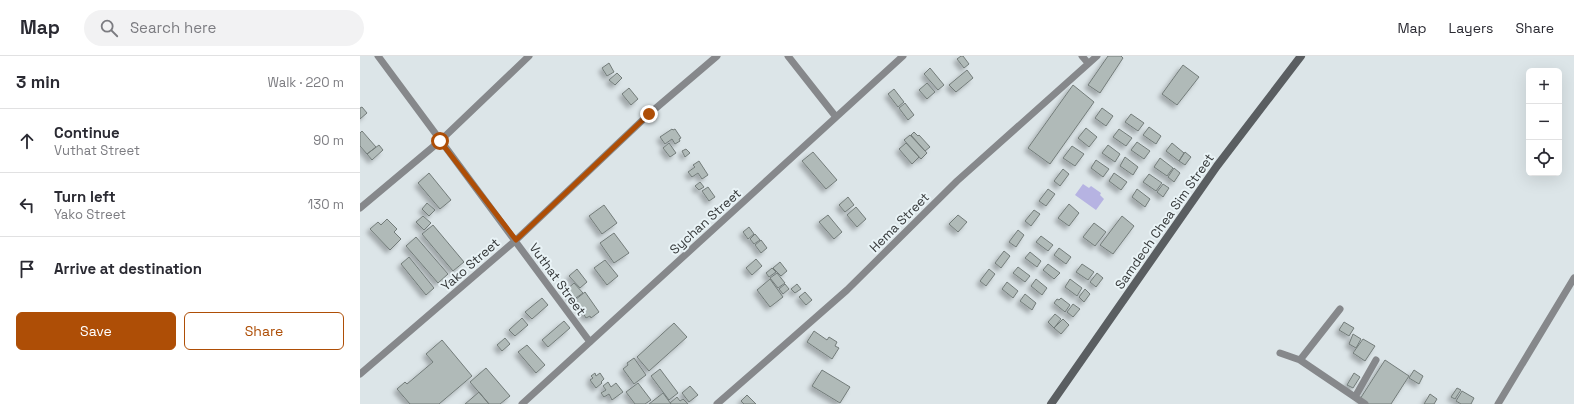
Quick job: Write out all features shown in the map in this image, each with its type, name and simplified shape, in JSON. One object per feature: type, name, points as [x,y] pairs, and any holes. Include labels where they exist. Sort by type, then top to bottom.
[{"type":"street","name":"Vuthat Street","points":[[378,56],[440,141],[516,240],[590,342]]},
{"type":"street","points":[[360,208],[440,141],[529,56]]},
{"type":"street","name":"Yako Street","points":[[360,374],[516,240],[649,114],[717,56]]},
{"type":"street","points":[[788,56],[836,117]]},
{"type":"street","name":"Sychan Street","points":[[522,404],[903,56]]},
{"type":"street","points":[[1082,56],[1088,63]]},
{"type":"street","name":"Hema Street","points":[[717,404],[847,290],[957,181],[1097,56]]},
{"type":"street","name":"Samdech Chea Sim Street","points":[[1051,404],[1217,166],[1301,56]]},
{"type":"street","points":[[1498,404],[1574,278]]},
{"type":"street","points":[[1300,360],[1322,329],[1340,309]]},
{"type":"street","points":[[1280,353],[1300,360],[1365,404]]},
{"type":"street","points":[[1354,397],[1376,360]]},
{"type":"water","points":[[1083,184],[1089,188],[1091,186],[1101,193],[1100,195],[1104,199],[1096,210],[1075,195]]},
{"type":"building","points":[[963,56],[969,64],[964,68],[957,59]]},
{"type":"building","points":[[1108,56],[1121,56],[1123,58],[1100,93],[1088,85]]},
{"type":"building","points":[[609,63],[614,72],[607,76],[602,68]]},
{"type":"building","points":[[1183,65],[1199,77],[1177,105],[1162,94]]},
{"type":"building","points":[[930,68],[944,85],[938,90],[924,74]]},
{"type":"building","points":[[967,70],[973,78],[956,92],[949,85]]},
{"type":"building","points":[[617,73],[622,78],[615,85],[609,80]]},
{"type":"building","points":[[927,83],[935,92],[927,99],[919,90]]},
{"type":"building","points":[[1073,85],[1094,102],[1050,164],[1028,148]]},
{"type":"building","points":[[629,88],[638,99],[631,105],[622,94]]},
{"type":"building","points":[[894,89],[904,102],[898,107],[888,94]]},
{"type":"building","points":[[905,103],[914,115],[908,120],[899,108]]},
{"type":"building","points":[[362,107],[367,113],[360,119],[360,108]]},
{"type":"building","points":[[1102,108],[1113,116],[1106,126],[1095,118]]},
{"type":"building","points":[[1131,114],[1144,123],[1138,131],[1125,122]]},
{"type":"building","points":[[1149,127],[1161,136],[1156,144],[1143,135]]},
{"type":"building","points":[[1086,128],[1097,137],[1089,147],[1078,138]]},
{"type":"building","points":[[672,129],[675,129],[681,138],[679,139],[680,141],[675,144],[672,139],[665,144],[660,137]]},
{"type":"building","points":[[1119,129],[1132,138],[1126,146],[1113,137]]},
{"type":"building","points":[[362,131],[376,147],[367,154],[360,146],[360,133]]},
{"type":"building","points":[[914,132],[918,136],[919,135],[930,147],[925,151],[911,135]]},
{"type":"building","points":[[910,135],[927,153],[921,159],[904,140]]},
{"type":"building","points":[[1137,142],[1150,151],[1144,159],[1131,150]]},
{"type":"building","points":[[669,143],[676,153],[670,157],[663,148]]},
{"type":"building","points":[[906,143],[919,157],[912,164],[899,149]]},
{"type":"building","points":[[1172,143],[1184,153],[1179,161],[1166,151]]},
{"type":"building","points":[[379,145],[383,150],[372,160],[367,154]]},
{"type":"building","points":[[1108,145],[1120,154],[1115,162],[1102,153]]},
{"type":"building","points":[[1072,146],[1084,154],[1075,166],[1063,158]]},
{"type":"building","points":[[686,149],[690,153],[685,157],[682,151]]},
{"type":"building","points":[[813,152],[837,180],[826,189],[802,161]]},
{"type":"building","points":[[1185,152],[1191,157],[1185,165],[1179,161]]},
{"type":"building","points":[[1125,157],[1138,167],[1133,175],[1120,166]]},
{"type":"building","points":[[1160,158],[1173,168],[1167,176],[1154,167]]},
{"type":"building","points":[[1096,160],[1109,169],[1103,177],[1091,168]]},
{"type":"building","points":[[699,161],[708,175],[702,179],[698,173],[692,177],[688,172],[695,167],[693,165]]},
{"type":"building","points":[[1174,168],[1180,173],[1174,182],[1168,177]]},
{"type":"building","points":[[1063,169],[1069,174],[1060,186],[1054,181]]},
{"type":"building","points":[[429,173],[451,200],[440,209],[418,183]]},
{"type":"building","points":[[1114,173],[1127,182],[1121,190],[1109,181]]},
{"type":"building","points":[[1149,174],[1162,183],[1156,191],[1143,182]]},
{"type":"building","points":[[700,182],[704,187],[699,190],[695,186]]},
{"type":"building","points":[[1163,184],[1169,188],[1163,197],[1157,192]]},
{"type":"building","points":[[708,187],[715,197],[709,201],[702,191]]},
{"type":"building","points":[[1048,189],[1055,194],[1046,206],[1039,201]]},
{"type":"building","points":[[1137,189],[1150,199],[1145,207],[1132,197]]},
{"type":"building","points":[[848,197],[854,205],[845,212],[839,205]]},
{"type":"building","points":[[427,203],[435,210],[429,216],[422,209]]},
{"type":"building","points":[[1069,204],[1079,213],[1069,226],[1058,218]]},
{"type":"building","points":[[604,205],[617,223],[602,234],[589,216]]},
{"type":"building","points":[[856,207],[866,219],[857,227],[847,215]]},
{"type":"building","points":[[1034,210],[1040,214],[1031,226],[1025,221]]},
{"type":"building","points":[[828,215],[842,232],[834,239],[819,222]]},
{"type":"building","points":[[958,215],[967,222],[958,232],[949,224]]},
{"type":"building","points":[[423,216],[431,223],[424,230],[416,222]]},
{"type":"building","points":[[1122,216],[1134,226],[1113,254],[1100,245]]},
{"type":"building","points":[[387,219],[397,229],[394,232],[401,239],[390,250],[370,229],[378,222],[381,225]]},
{"type":"building","points":[[1094,223],[1106,232],[1095,246],[1083,237]]},
{"type":"building","points":[[433,225],[464,262],[453,271],[422,234]]},
{"type":"building","points":[[749,227],[754,234],[748,239],[743,232]]},
{"type":"building","points":[[1018,230],[1024,235],[1016,247],[1009,242]]},
{"type":"building","points":[[614,233],[629,253],[614,263],[600,243]]},
{"type":"building","points":[[755,234],[760,240],[754,244],[750,239]]},
{"type":"building","points":[[1041,236],[1053,245],[1048,251],[1036,242]]},
{"type":"building","points":[[416,237],[448,274],[438,283],[406,246]]},
{"type":"building","points":[[761,240],[767,248],[761,253],[755,245]]},
{"type":"building","points":[[1059,248],[1071,257],[1066,264],[1054,255]]},
{"type":"building","points":[[1004,251],[1010,256],[1001,268],[995,263]]},
{"type":"building","points":[[1030,252],[1041,261],[1037,267],[1025,258]]},
{"type":"building","points":[[409,257],[434,288],[426,295],[401,264]]},
{"type":"building","points":[[756,259],[762,266],[752,275],[746,268]]},
{"type":"building","points":[[605,260],[618,276],[607,285],[594,268]]},
{"type":"building","points":[[780,262],[787,271],[781,276],[773,268]]},
{"type":"building","points":[[1048,264],[1060,273],[1054,279],[1043,270]]},
{"type":"building","points":[[1082,264],[1094,272],[1088,280],[1076,272]]},
{"type":"building","points":[[1018,267],[1030,276],[1025,282],[1013,273]]},
{"type":"building","points":[[772,268],[776,272],[769,277],[766,273]]},
{"type":"building","points":[[577,269],[587,282],[580,288],[569,276]]},
{"type":"building","points":[[989,269],[995,274],[986,286],[980,281]]},
{"type":"building","points":[[777,273],[785,283],[778,288],[770,278]]},
{"type":"building","points":[[1097,273],[1103,278],[1096,287],[1090,282]]},
{"type":"building","points":[[770,279],[783,297],[770,307],[757,290]]},
{"type":"building","points":[[1036,279],[1047,288],[1042,295],[1031,286]]},
{"type":"building","points":[[1070,279],[1082,288],[1077,296],[1065,287]]},
{"type":"building","points":[[1007,282],[1018,291],[1013,298],[1002,289]]},
{"type":"building","points":[[574,283],[583,293],[573,300],[566,290]]},
{"type":"building","points":[[785,284],[789,289],[783,294],[779,289]]},
{"type":"building","points":[[797,284],[801,289],[795,293],[791,289]]},
{"type":"building","points":[[1085,289],[1090,294],[1084,302],[1079,297]]},
{"type":"building","points":[[585,292],[599,312],[591,318],[590,316],[586,318],[575,300]]},
{"type":"building","points":[[805,292],[812,300],[806,305],[799,297]]},
{"type":"building","points":[[1025,294],[1036,303],[1032,310],[1020,301]]},
{"type":"building","points":[[542,298],[548,305],[532,319],[525,312]]},
{"type":"building","points":[[1061,298],[1070,305],[1065,312],[1054,303],[1057,299],[1059,300]]},
{"type":"building","points":[[1073,304],[1080,309],[1073,317],[1067,312]]},
{"type":"building","points":[[1055,314],[1061,319],[1054,328],[1048,322]]},
{"type":"building","points":[[522,318],[528,325],[515,336],[509,330]]},
{"type":"building","points":[[1063,319],[1069,325],[1061,334],[1054,328]]},
{"type":"building","points":[[564,321],[570,328],[548,347],[542,340]]},
{"type":"building","points":[[1344,322],[1354,328],[1349,336],[1339,330]]},
{"type":"building","points":[[674,323],[687,337],[649,371],[637,357]]},
{"type":"building","points":[[814,331],[827,340],[829,337],[837,342],[835,346],[839,348],[832,359],[807,342]]},
{"type":"building","points":[[1353,334],[1361,339],[1356,348],[1349,344]]},
{"type":"building","points":[[505,338],[510,344],[502,351],[497,345]]},
{"type":"building","points":[[1363,339],[1375,346],[1365,361],[1353,353]]},
{"type":"building","points":[[442,340],[472,376],[439,404],[410,404],[397,389],[405,382],[407,384],[433,362],[426,354]]},
{"type":"building","points":[[527,345],[545,365],[536,373],[518,352]]},
{"type":"building","points":[[634,358],[646,375],[634,384],[623,369],[628,365],[627,363]]},
{"type":"building","points":[[1385,360],[1409,376],[1391,404],[1368,404],[1360,399]]},
{"type":"building","points":[[486,368],[510,396],[500,404],[489,404],[470,382]]},
{"type":"building","points":[[660,369],[678,393],[669,400],[651,376]]},
{"type":"building","points":[[822,370],[850,387],[840,403],[812,386]]},
{"type":"building","points":[[1414,370],[1423,376],[1419,384],[1409,378]]},
{"type":"building","points":[[595,373],[596,376],[600,373],[604,379],[596,388],[590,380],[593,378],[591,376]]},
{"type":"building","points":[[1354,373],[1360,377],[1353,388],[1347,385]]},
{"type":"building","points":[[608,382],[611,387],[616,383],[623,392],[612,400],[609,394],[604,397],[601,393],[606,390],[603,386]]},
{"type":"building","points":[[638,383],[651,400],[645,404],[635,404],[626,392]]},
{"type":"building","points":[[690,386],[698,395],[689,402],[682,393]]},
{"type":"building","points":[[1457,388],[1461,390],[1455,399],[1451,397]]},
{"type":"building","points":[[1462,391],[1474,398],[1471,404],[1461,404],[1456,401]]},
{"type":"building","points":[[479,392],[489,404],[465,404]]},
{"type":"building","points":[[663,393],[671,404],[649,404]]},
{"type":"building","points":[[1430,394],[1437,399],[1434,404],[1424,404]]},
{"type":"building","points":[[747,395],[756,404],[744,404],[741,401]]},
{"type":"building","points":[[677,397],[680,401],[683,399],[688,404],[670,403]]},
{"type":"route","points":[[440,141],[516,240],[649,114]]}]
